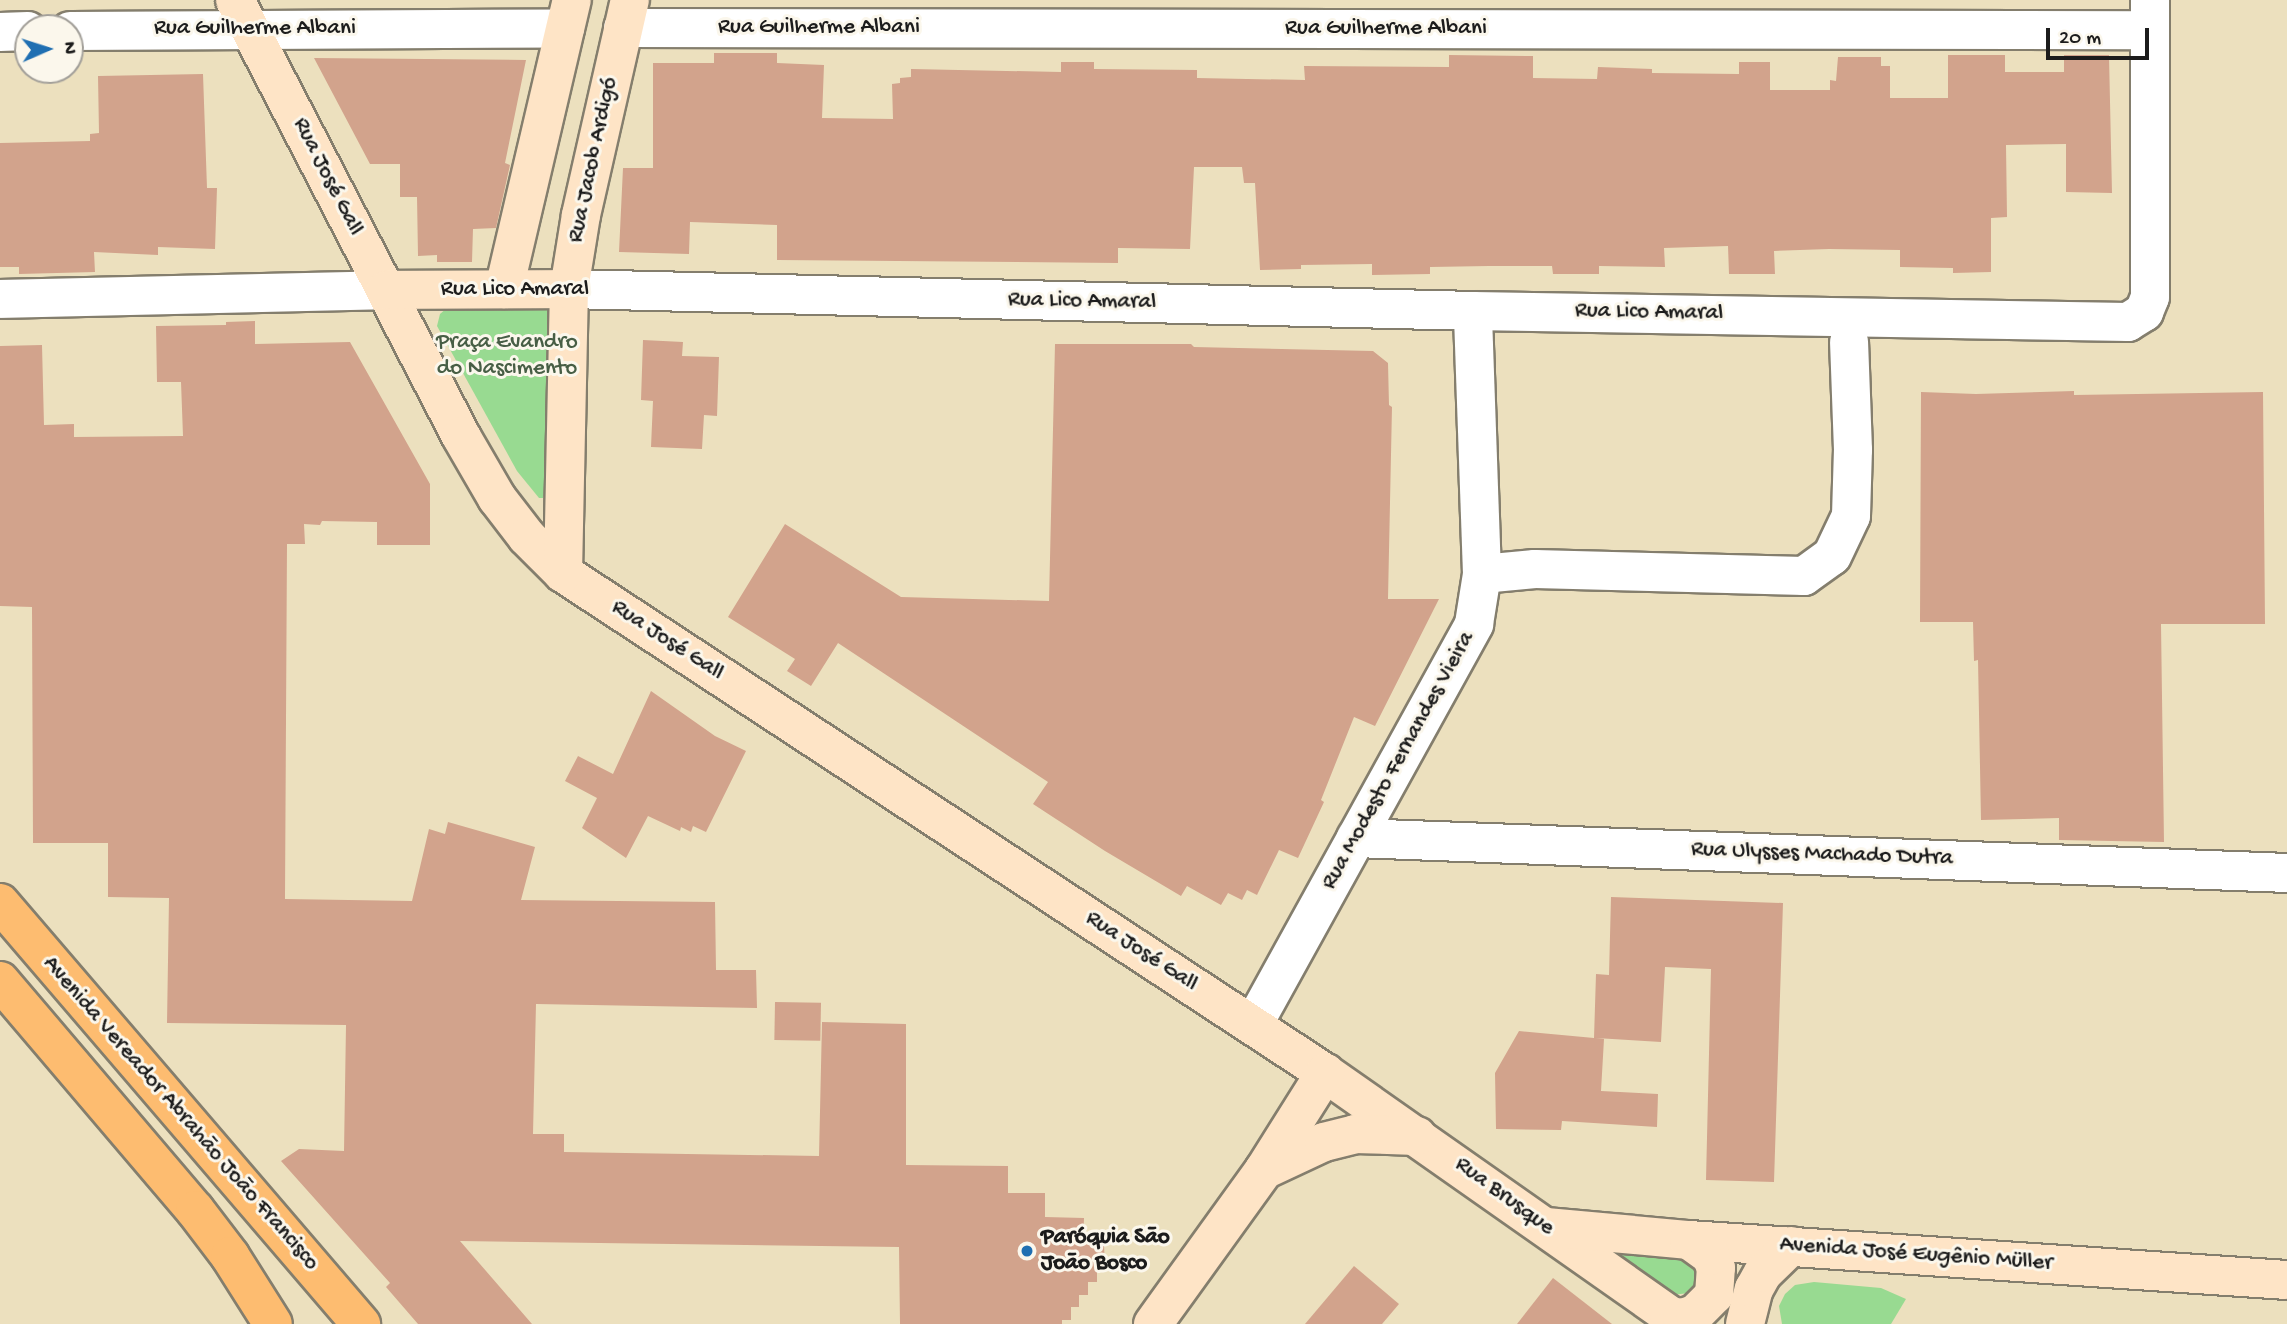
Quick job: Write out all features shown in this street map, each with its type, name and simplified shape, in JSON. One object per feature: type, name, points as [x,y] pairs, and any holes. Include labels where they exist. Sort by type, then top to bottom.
[{"type":"main road","name":"Rua José Gall","points":[[243,14],[461,436],[497,498],[527,537],[563,573],[1325,1073]]},
{"type":"main road","points":[[504,289],[568,14]]},
{"type":"main road","name":"Rua Jacob Ardigó","points":[[563,573],[569,289],[581,215],[627,14]]},
{"type":"main road","name":"Rua Lico Amaral","points":[[386,290],[569,289]]},
{"type":"main road","name":"Avenida Vereador Abrahão João Francisco","points":[[0,903],[361,1324]]},
{"type":"main road","points":[[0,981],[195,1210],[230,1256],[273,1324]]},
{"type":"main road","points":[[1153,1324],[1264,1170],[1325,1073]]},
{"type":"main road","name":"Rua Brusque","points":[[1325,1073],[1675,1320]]},
{"type":"main road","points":[[1264,1170],[1324,1142],[1355,1134],[1417,1136]]},
{"type":"main road","name":"Avenida José Eugênio Müller","points":[[1546,1227],[1689,1240],[2287,1280]]},
{"type":"main road","points":[[1675,1320],[1695,1314],[1714,1295],[1718,1281],[1710,1255],[1689,1240]]},
{"type":"main road","points":[[1745,1324],[1751,1298],[1763,1273],[1791,1246]]},
{"type":"street","name":"Rua Guilherme Albani","points":[[84,30],[243,14],[568,14]]},
{"type":"street","name":"Rua Guilherme Albani","points":[[627,14],[2150,15]]},
{"type":"street","name":"Rua Lico Amaral","points":[[569,289],[1473,311],[2128,322],[2144,312],[2150,297],[2150,15]]},
{"type":"street","name":"Rua Lico Amaral","points":[[0,299],[386,290]]},
{"type":"street","name":"Rua Modesto Fernandes Vieira","points":[[1253,1025],[1474,625],[1482,574],[1473,311]]},
{"type":"street","points":[[1482,574],[1535,569],[1804,576],[1832,556],[1851,516],[1853,450],[1849,342]]},
{"type":"street","name":"Rua Ulysses Machado Dutra","points":[[1356,838],[2287,873]]},
{"type":"green space","name":"Praça Evandro do Nascimento","points":[[546,307],[555,315],[550,480],[543,498],[539,498],[517,471],[437,326],[440,314],[447,308]]},
{"type":"green space","points":[[1611,1253],[1682,1260],[1690,1264],[1697,1275],[1696,1287],[1689,1293],[1672,1295]]},
{"type":"green space","points":[[1814,1282],[1881,1288],[1906,1299],[1891,1324],[1782,1324],[1779,1306],[1785,1294],[1795,1285]]},
{"type":"building","points":[[714,53],[777,53],[777,63],[824,65],[822,118],[893,119],[892,84],[900,83],[900,78],[911,77],[911,69],[1061,72],[1061,62],[1094,62],[1094,69],[1197,70],[1197,78],[1305,80],[1304,66],[1449,67],[1449,55],[1533,56],[1533,78],[1597,79],[1598,67],[1652,69],[1652,73],[1739,74],[1739,62],[1770,62],[1770,90],[1830,90],[1830,80],[1836,81],[1838,57],[1881,57],[1881,66],[1890,66],[1890,98],[1948,98],[1948,55],[2005,55],[2005,72],[2064,72],[2064,55],[2109,55],[2112,193],[2066,192],[2066,144],[2006,145],[2007,217],[1991,218],[1991,272],[1953,273],[1953,268],[1900,267],[1900,250],[1829,249],[1774,251],[1775,274],[1729,274],[1728,246],[1664,248],[1665,267],[1599,266],[1599,274],[1553,274],[1552,266],[1430,267],[1430,274],[1372,275],[1372,264],[1301,265],[1301,269],[1260,270],[1255,183],[1244,183],[1242,167],[1194,167],[1190,249],[1118,248],[1118,263],[777,260],[777,225],[690,222],[689,254],[619,252],[623,168],[653,168],[653,63],[714,63]]},
{"type":"building","points":[[314,58],[526,60],[505,163],[510,165],[496,228],[473,229],[472,262],[437,262],[437,255],[418,256],[417,197],[400,197],[400,164],[370,164]]},
{"type":"building","points":[[203,74],[207,188],[217,188],[215,249],[158,247],[158,255],[94,252],[95,272],[19,274],[19,267],[0,267],[0,143],[90,141],[90,134],[99,133],[98,76]]},
{"type":"building","points":[[255,321],[255,344],[350,342],[430,484],[430,545],[377,545],[377,522],[322,521],[320,525],[304,524],[305,544],[287,544],[285,899],[412,901],[429,829],[445,834],[448,822],[535,847],[521,900],[715,902],[716,970],[756,970],[757,1008],[536,1004],[533,1134],[564,1134],[564,1152],[819,1156],[822,1022],[906,1024],[906,1165],[1008,1166],[1008,1193],[1045,1193],[1045,1217],[1084,1218],[1083,1243],[1104,1244],[1105,1270],[1097,1270],[1097,1282],[1088,1282],[1088,1295],[1079,1295],[1079,1307],[1071,1307],[1071,1320],[1062,1320],[1062,1324],[900,1324],[899,1247],[460,1241],[532,1324],[418,1324],[386,1287],[390,1283],[281,1161],[299,1149],[344,1151],[346,1025],[167,1023],[169,898],[108,897],[108,843],[33,843],[32,607],[0,606],[0,346],[42,345],[44,425],[74,424],[74,437],[183,436],[181,382],[157,382],[156,326],[226,325],[226,322]]},
{"type":"building","points":[[643,340],[683,342],[682,356],[719,357],[717,416],[704,415],[702,449],[651,447],[653,401],[641,400]]},
{"type":"building","points":[[1055,344],[1191,344],[1194,347],[1373,351],[1388,363],[1389,405],[1392,407],[1388,599],[1439,599],[1375,726],[1354,717],[1321,800],[1324,802],[1298,858],[1279,850],[1257,895],[1247,890],[1242,900],[1228,893],[1221,905],[1187,886],[1181,896],[1033,804],[1048,782],[838,643],[811,686],[787,671],[795,659],[728,617],[785,524],[901,597],[1049,601]]},
{"type":"building","points":[[2074,391],[2074,395],[2263,392],[2265,624],[2161,624],[2164,842],[2059,840],[2059,818],[1981,820],[1978,660],[1974,661],[1973,622],[1920,622],[1921,392],[1976,394]]},
{"type":"building","points":[[651,691],[715,736],[746,751],[706,832],[693,826],[691,832],[681,827],[680,831],[648,816],[626,858],[582,828],[597,798],[565,781],[578,756],[613,774]]},
{"type":"building","points":[[1611,897],[1783,903],[1774,1182],[1706,1180],[1711,969],[1665,967],[1661,1042],[1596,1038],[1604,1039],[1601,1091],[1658,1094],[1657,1127],[1562,1121],[1561,1130],[1496,1129],[1495,1073],[1519,1031],[1594,1038],[1596,974],[1609,975]]},
{"type":"building","points":[[775,1002],[821,1003],[820,1041],[774,1040]]},
{"type":"building","points":[[1354,1266],[1399,1304],[1382,1324],[1305,1324]]},
{"type":"building","points":[[1553,1278],[1612,1324],[1517,1324]]},
{"type":"place","name":"Paróquia São João Bosco","points":[[1027,1251]]}]
